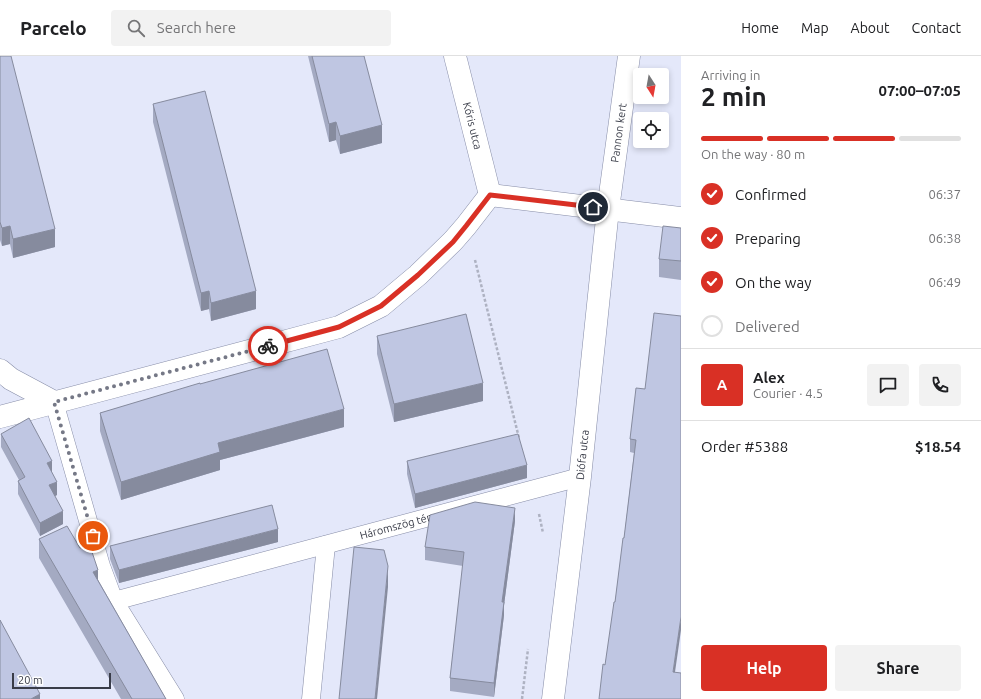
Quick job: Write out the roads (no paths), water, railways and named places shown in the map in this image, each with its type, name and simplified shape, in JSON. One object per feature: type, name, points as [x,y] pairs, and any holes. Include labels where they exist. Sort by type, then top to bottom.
[{"type":"street","name":"Kőris utca","points":[[455,56],[490,195]]},
{"type":"street","name":"Pannon kert","points":[[608,209],[629,56]]},
{"type":"street","points":[[0,417],[339,327],[381,306],[418,275],[453,242],[490,195],[681,218]]},
{"type":"street","name":"Diófa utca","points":[[553,699],[580,477],[608,209]]},
{"type":"street","points":[[0,370],[11,379],[54,402]]},
{"type":"lane","points":[[54,402],[101,566],[114,601],[175,699]]},
{"type":"lane","name":"Háromszög tér","points":[[114,601],[580,477]]},
{"type":"lane","points":[[311,699],[326,545]]}]
